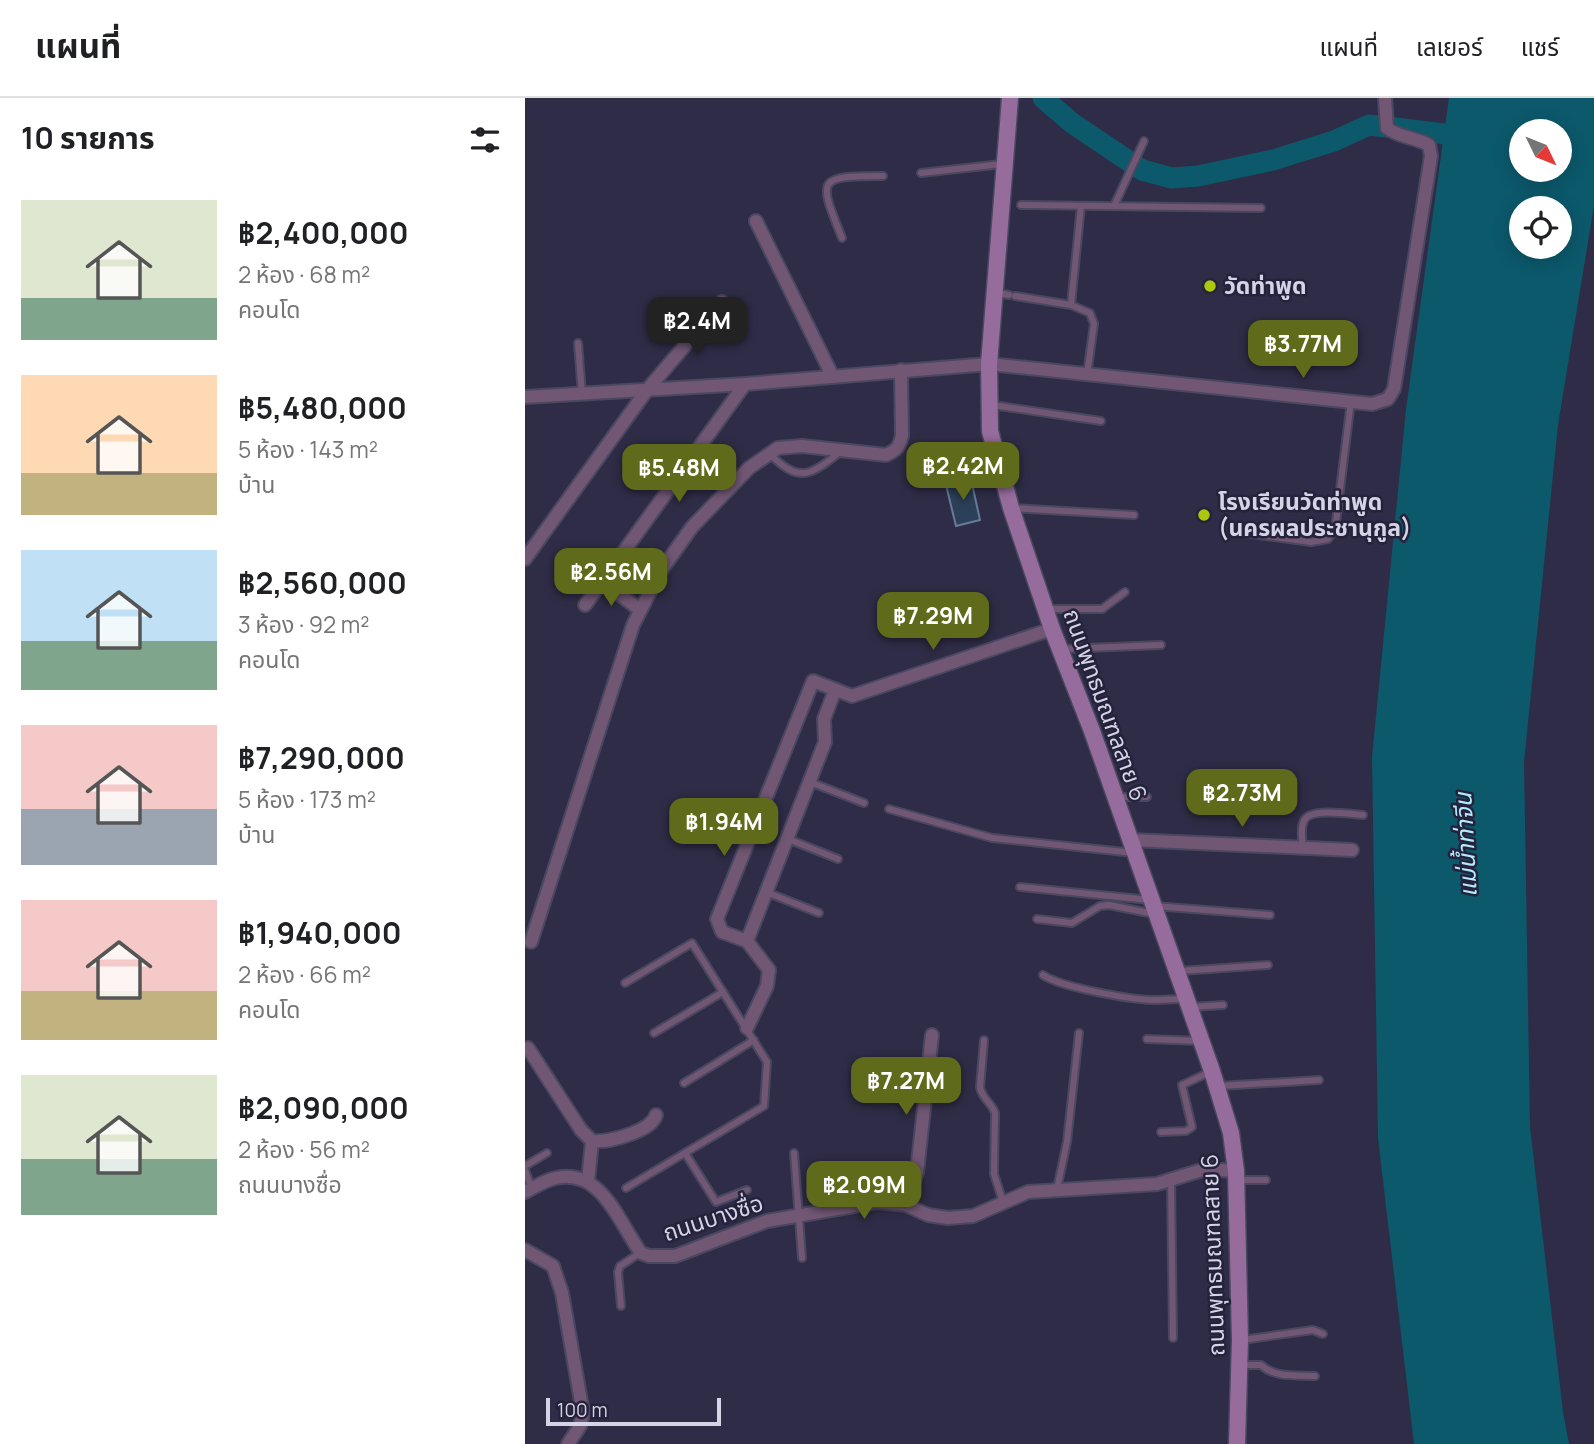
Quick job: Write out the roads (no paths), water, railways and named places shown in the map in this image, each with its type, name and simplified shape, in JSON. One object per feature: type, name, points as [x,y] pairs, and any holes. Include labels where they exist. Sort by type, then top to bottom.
[{"type":"main road","name":"ถนนพุทธมณฑลสาย 6","points":[[1010,98],[1004,163],[1013,205],[1007,294],[989,365],[990,431],[1011,508],[1045,609],[1133,846],[1231,1133],[1236,1176],[1240,1340],[1237,1444]]},
{"type":"street","points":[[525,397],[745,384],[989,365],[1372,404],[1388,399],[1394,389],[1431,156],[1429,145],[1420,140],[1403,137],[1387,128],[1385,102]]},
{"type":"street","points":[[756,220],[833,377]]},
{"type":"street","points":[[525,559],[647,390],[722,302]]},
{"type":"street","points":[[531,942],[639,609],[660,572],[692,527],[726,490],[778,448],[802,446],[886,455],[899,446],[902,436],[901,370]]},
{"type":"street","points":[[585,605],[745,384]]},
{"type":"street","points":[[602,581],[639,609]]},
{"type":"street","points":[[747,1028],[767,986],[769,971],[747,941],[722,932],[717,919],[813,681],[852,696],[1052,628]]},
{"type":"street","points":[[747,941],[825,742],[824,719],[835,690]]},
{"type":"street","points":[[1133,846],[1352,850]]},
{"type":"street","points":[[906,1205],[917,1172],[932,1035]]},
{"type":"street","points":[[528,1048],[581,1130],[592,1141],[606,1141],[629,1135],[655,1121],[656,1115]]},
{"type":"street","points":[[528,1187],[553,1178],[588,1178],[592,1141]]},
{"type":"street","name":"ถนนบางซื่อ","points":[[588,1178],[618,1214],[642,1253],[649,1256],[675,1256],[799,1211],[877,1202],[906,1205],[928,1215],[948,1218],[973,1216],[1028,1192],[1145,1185],[1205,1169],[1236,1176]]},
{"type":"street","points":[[525,1250],[553,1266],[562,1293],[583,1413],[580,1426],[568,1444]]},
{"type":"lane","points":[[1114,206],[1144,141]]},
{"type":"lane","points":[[921,173],[1004,163]]},
{"type":"lane","points":[[842,238],[825,190],[831,181],[842,177],[883,176]]},
{"type":"lane","points":[[1013,205],[1261,208]]},
{"type":"lane","points":[[1071,305],[1081,206]]},
{"type":"lane","points":[[1007,294],[1071,305],[1090,313],[1094,324],[1087,374]]},
{"type":"lane","points":[[578,343],[582,394]]},
{"type":"lane","points":[[1236,532],[1311,542],[1328,539],[1335,530],[1352,401]]},
{"type":"lane","points":[[988,405],[1101,421]]},
{"type":"lane","points":[[769,453],[783,468],[794,473],[808,473],[819,468],[841,450]]},
{"type":"lane","points":[[1011,508],[1134,516]]},
{"type":"lane","points":[[1045,609],[1102,609],[1125,592]]},
{"type":"lane","points":[[1060,649],[1161,645]]},
{"type":"lane","points":[[810,781],[864,803]]},
{"type":"lane","points":[[1115,797],[1147,797]]},
{"type":"lane","points":[[889,809],[992,838],[1133,846]]},
{"type":"lane","points":[[1303,848],[1303,824],[1308,816],[1319,813],[1363,815]]},
{"type":"lane","points":[[787,838],[838,859]]},
{"type":"lane","points":[[1020,887],[1153,907]]},
{"type":"lane","points":[[766,892],[819,913]]},
{"type":"lane","points":[[1037,919],[1072,923],[1093,909],[1109,905],[1270,915]]},
{"type":"lane","points":[[625,983],[692,943],[767,1062],[764,1106],[626,1188]]},
{"type":"lane","points":[[1177,971],[1268,965]]},
{"type":"lane","points":[[1043,975],[1055,982],[1132,998],[1223,1005]]},
{"type":"lane","points":[[654,1033],[723,992]]},
{"type":"lane","points":[[1057,1189],[1067,1142],[1079,1033]]},
{"type":"lane","points":[[1147,1039],[1201,1041]]},
{"type":"lane","points":[[684,1083],[754,1040]]},
{"type":"lane","points":[[984,1040],[980,1087],[981,1095],[993,1107],[995,1113],[994,1174],[1003,1202]]},
{"type":"lane","points":[[1161,1132],[1187,1131],[1192,1127],[1182,1085],[1214,1079],[1319,1080]]},
{"type":"lane","points":[[528,1187],[525,1168],[547,1153]]},
{"type":"lane","points":[[685,1153],[716,1202],[747,1190]]},
{"type":"lane","points":[[794,1153],[802,1258]]},
{"type":"lane","points":[[1236,1176],[1266,1180]]},
{"type":"lane","points":[[1171,1179],[1173,1338]]},
{"type":"lane","points":[[621,1306],[618,1272],[620,1266],[642,1253]]},
{"type":"lane","points":[[1240,1340],[1313,1330],[1323,1334]]},
{"type":"lane","points":[[1239,1365],[1261,1365],[1269,1373],[1279,1375],[1315,1376]]},
{"type":"water","name":"แม่น้ำท่าจีน","points":[[1449,98],[1594,98],[1594,205],[1558,425],[1524,762],[1530,1127],[1569,1444],[1414,1444],[1378,1138],[1372,757],[1406,409]]},
{"type":"waterway","points":[[1043,98],[1072,123],[1142,170],[1172,178],[1198,176],[1273,160],[1334,141],[1369,125],[1509,142]]},
{"type":"place","name":"วัดท่าพูด","points":[[1210,286]]},
{"type":"place","name":"โรงเรียนวัดท่าพูด (นครผลประชานุกูล)","points":[[1204,515]]}]
